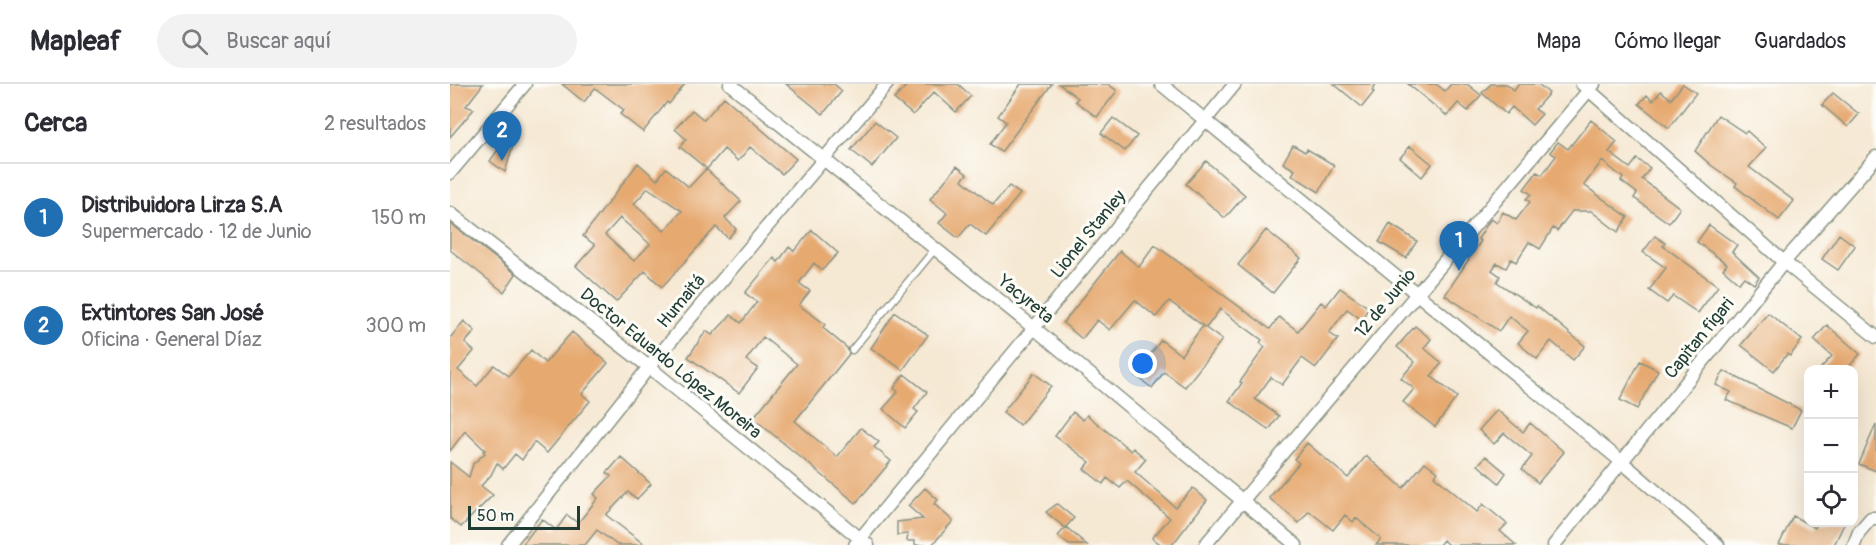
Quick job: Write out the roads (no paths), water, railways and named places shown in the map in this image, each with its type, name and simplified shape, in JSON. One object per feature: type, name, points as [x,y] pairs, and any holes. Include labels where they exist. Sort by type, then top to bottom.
[{"type":"street","points":[[450,173],[525,84]]},
{"type":"street","name":"Yacyreta","points":[[730,84],[1034,328],[1296,545]]},
{"type":"street","name":"Humaitá","points":[[508,545],[649,367],[887,84]]},
{"type":"street","points":[[1161,84],[1417,292],[1718,545]]},
{"type":"street","name":"Lionel Stanley","points":[[861,543],[1235,84]]},
{"type":"street","points":[[1588,86],[1784,262],[1876,337]]},
{"type":"street","name":"12 de Junio","points":[[1204,545],[1588,86]]},
{"type":"street","name":"Capitan figari","points":[[1554,545],[1784,262],[1876,157]]},
{"type":"street","name":"Doctor Eduardo López Moreira","points":[[450,213],[649,367],[861,543]]},
{"type":"street","points":[[1854,545],[1859,532],[1871,518],[1876,518]]},
{"type":"lane","points":[[852,350],[935,249]]},
{"type":"place","name":"Extintores San José","points":[[502,161]]},
{"type":"place","name":"Distribuidora Lirza S.A","points":[[1459,271]]}]
